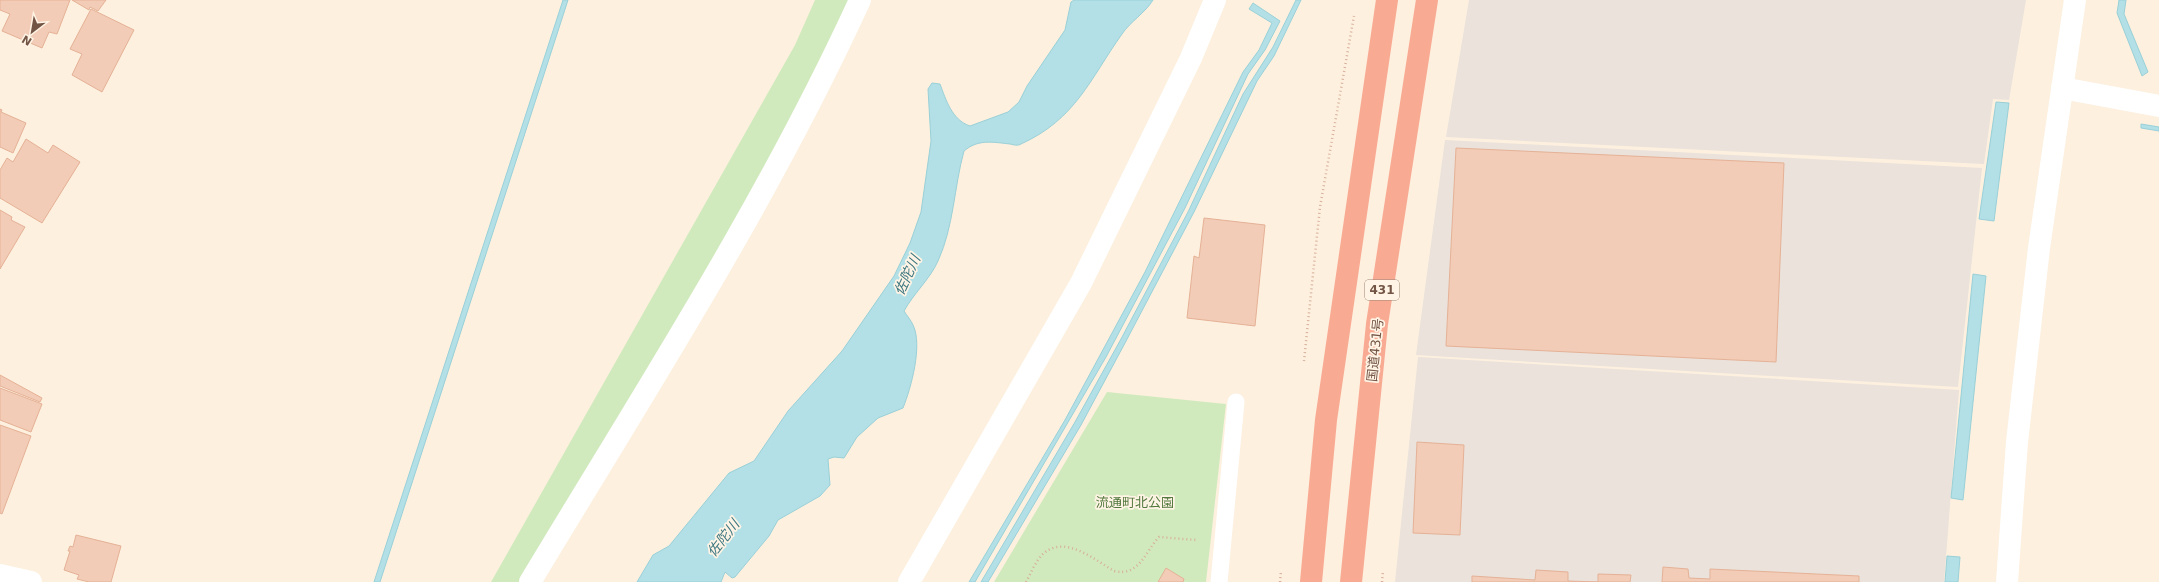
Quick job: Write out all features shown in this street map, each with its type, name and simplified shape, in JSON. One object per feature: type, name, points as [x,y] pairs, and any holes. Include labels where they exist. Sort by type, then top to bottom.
[{"type":"highway","name":"431","points":[[1311,582],[1326,420],[1387,0]]},
{"type":"highway","name":"国道431号","points":[[1351,582],[1377,324],[1427,0]]},
{"type":"street","points":[[530,582],[747,220],[817,88],[860,0]]},
{"type":"street","points":[[909,582],[1081,283],[1191,58],[1214,0]]},
{"type":"street","points":[[2007,582],[2017,442],[2040,248],[2075,0]]},
{"type":"street","points":[[2062,88],[2159,106]]},
{"type":"lane","points":[[1219,582],[1236,402]]},
{"type":"path","points":[[1303,363],[1320,207],[1354,15]]},
{"type":"path","points":[[1026,582],[1044,553],[1056,547],[1072,547],[1120,573],[1134,570],[1159,537],[1223,542]]},
{"type":"path","points":[[1280,582],[1282,566]]},
{"type":"path","points":[[1382,582],[1383,568]]},
{"type":"shaded area","points":[[1469,0],[2026,0],[2009,100],[1993,99],[1984,164],[1446,137]]},
{"type":"shaded area","points":[[1445,140],[1982,168],[1958,387],[1416,355]]},
{"type":"shaded area","points":[[1418,357],[1959,390],[1944,582],[1395,582]]},
{"type":"green space","points":[[815,0],[853,0],[753,196],[523,582],[491,582],[795,45]]},
{"type":"green space","name":"流通町北公園","points":[[1107,392],[1226,404],[1206,582],[994,582]]},
{"type":"water","points":[[563,0],[568,0],[380,582],[374,582]]},
{"type":"water","name":"佐陀川","points":[[1074,0],[1153,0],[1126,29],[1080,96],[1069,110],[1055,123],[1040,134],[1020,145],[986,142],[969,147],[964,151],[951,220],[943,248],[935,268],[904,311],[913,325],[916,333],[917,344],[915,366],[903,408],[878,418],[857,437],[844,458],[834,457],[828,459],[830,485],[820,496],[778,520],[769,536],[735,577],[732,578],[725,572],[721,582],[637,582],[653,555],[669,546],[729,473],[754,461],[788,411],[842,351],[894,276],[910,243],[921,212],[931,141],[928,89],[932,83],[940,84],[950,109],[959,119],[970,126],[1008,112],[1019,102],[1027,86],[1065,30],[1071,2]]},
{"type":"water","points":[[1296,0],[1301,0],[1274,56],[1257,81],[1194,212],[1081,425],[988,582],[981,582],[1075,422],[1121,339],[1188,212],[1243,94],[1273,47]]},
{"type":"water","points":[[2119,0],[2126,0],[2124,14],[2148,72],[2142,76],[2117,13]]},
{"type":"water","points":[[1253,3],[1280,21],[1265,50],[1248,74],[1185,208],[1106,357],[975,582],[969,582],[1065,420],[1145,272],[1243,72],[1259,50],[1272,23],[1249,9]]},
{"type":"water","points":[[1996,102],[2009,103],[1994,221],[1979,219]]},
{"type":"water","points":[[2141,124],[2159,127],[2159,131],[2141,128]]},
{"type":"water","points":[[1973,274],[1986,276],[1963,500],[1951,498]]},
{"type":"water","points":[[1947,556],[1960,557],[1958,582],[1945,582]]},
{"type":"building","points":[[0,0],[70,0],[57,34],[49,32],[42,48],[2,31],[10,14],[0,10]]},
{"type":"building","points":[[72,0],[106,0],[98,11],[90,7],[89,10]]},
{"type":"building","points":[[91,9],[134,30],[102,92],[72,75],[82,54],[70,49]]},
{"type":"building","points":[[0,109],[2,110],[1,112],[26,123],[13,153],[0,147]]},
{"type":"building","points":[[26,139],[48,153],[53,145],[80,162],[42,223],[0,198],[0,170],[7,158],[13,162]]},
{"type":"building","points":[[1456,148],[1784,163],[1776,362],[1446,346]]},
{"type":"building","points":[[0,210],[12,217],[11,220],[25,227],[0,269]]},
{"type":"building","points":[[1204,218],[1265,225],[1255,326],[1187,318],[1194,256],[1199,258]]},
{"type":"building","points":[[0,375],[42,398],[40,402],[0,386]]},
{"type":"building","points":[[0,388],[42,404],[31,432],[0,420]]},
{"type":"building","points":[[0,425],[31,436],[2,514],[0,513]]},
{"type":"building","points":[[1417,442],[1464,445],[1460,535],[1413,533]]},
{"type":"building","points":[[76,535],[121,546],[111,582],[89,582],[77,579],[79,575],[64,570],[70,551],[68,551],[70,546],[73,547]]},
{"type":"building","points":[[1663,567],[1688,569],[1689,578],[1710,579],[1710,569],[1859,576],[1859,582],[1662,582]]},
{"type":"building","points":[[1166,568],[1184,579],[1183,582],[1158,582]]},
{"type":"building","points":[[1536,570],[1568,572],[1568,581],[1598,582],[1472,582],[1472,576],[1535,580]]},
{"type":"building","points":[[1598,574],[1631,575],[1630,582],[1598,582]]}]
